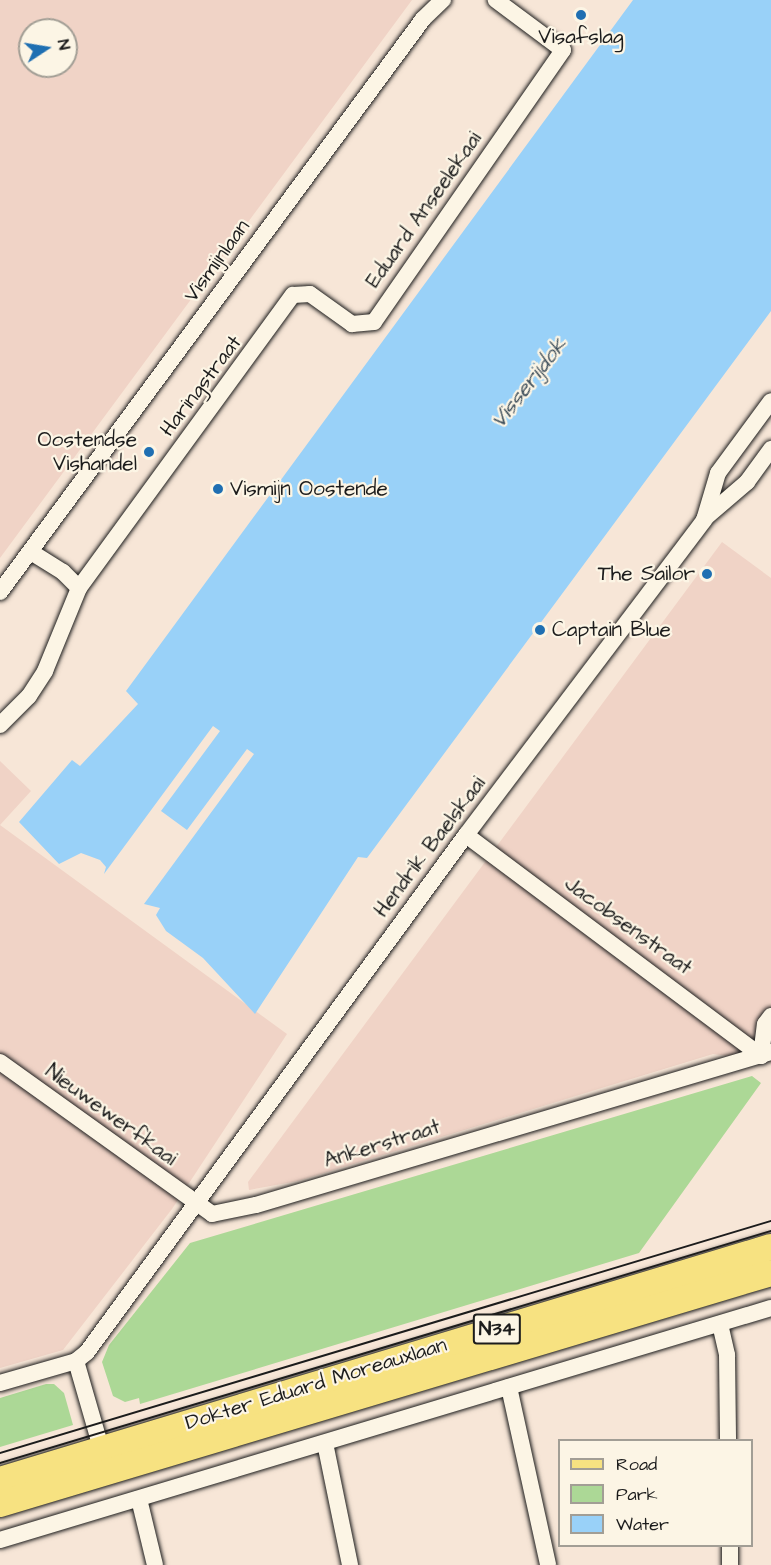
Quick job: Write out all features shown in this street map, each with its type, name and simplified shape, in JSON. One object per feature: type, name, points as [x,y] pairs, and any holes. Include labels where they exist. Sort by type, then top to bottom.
[{"type":"main road","name":"Dokter Eduard Moreauxlaan","points":[[0,1504],[105,1460],[771,1247]]},
{"type":"main road","name":"Dokter Eduard Moreauxlaan","points":[[0,1480],[105,1460],[771,1273]]},
{"type":"street","name":"Vismijnlaan","points":[[0,592],[423,19],[443,0]]},
{"type":"street","name":"Eduard Anseelekaai","points":[[294,295],[310,294],[352,324],[374,322],[563,50],[496,0]]},
{"type":"street","name":"Haringstraat","points":[[79,588],[294,295]]},
{"type":"street","name":"Hendrik Baelskaai","points":[[704,520],[718,473],[771,401]]},
{"type":"street","name":"Hendrik Baelskaai","points":[[195,1204],[466,835],[704,520],[747,482],[771,449]]},
{"type":"street","points":[[0,725],[29,696],[45,671],[79,588],[63,572],[31,552]]},
{"type":"street","name":"Jacobsenstraat","points":[[466,835],[766,1054]]},
{"type":"street","points":[[766,1054],[765,1024],[771,1016]]},
{"type":"street","name":"Ankerstraat","points":[[195,1204],[212,1214],[256,1205],[766,1054]]},
{"type":"street","name":"Nieuwewerfkaai","points":[[0,1062],[195,1204]]},
{"type":"street","points":[[0,1383],[76,1360],[87,1352],[195,1204]]},
{"type":"street","points":[[0,1540],[771,1308]]},
{"type":"street","points":[[720,1324],[727,1354],[728,1439]]},
{"type":"street","points":[[76,1360],[105,1460]]},
{"type":"street","points":[[509,1387],[548,1565]]},
{"type":"street","points":[[325,1443],[350,1565]]},
{"type":"street","points":[[139,1499],[155,1565]]},
{"type":"street","points":[[730,1547],[730,1565]]},
{"type":"shaded area","points":[[0,0],[412,0],[0,558]]},
{"type":"shaded area","points":[[722,542],[771,578],[771,1062],[713,1054],[298,1181],[249,1190],[248,1182]]},
{"type":"shaded area","points":[[0,761],[31,791],[0,825]]},
{"type":"shaded area","points":[[0,825],[287,1034],[172,1209],[63,1350],[0,1368]]},
{"type":"green space","points":[[752,1076],[761,1083],[639,1253],[140,1404],[139,1398],[125,1402],[113,1396],[102,1362],[109,1345],[190,1243]]},
{"type":"green space","points":[[46,1384],[54,1384],[64,1393],[73,1425],[0,1447],[0,1398]]},
{"type":"water","name":"Visserijdok","points":[[633,0],[771,0],[771,311],[367,858],[358,857],[255,1014],[203,958],[166,931],[156,915],[160,908],[144,904],[254,754],[247,749],[187,830],[161,811],[220,731],[213,726],[104,874],[106,867],[100,860],[81,853],[59,864],[19,822],[72,760],[80,766],[138,704],[126,691]]},
{"type":"tram line","points":[[0,1453],[771,1221]]},
{"type":"tram line","points":[[0,1463],[771,1231]]},
{"type":"place","name":"Visafslag","points":[[581,15]]},
{"type":"place","name":"Oostendse Vishandel","points":[[149,452]]},
{"type":"place","name":"Vismijn Oostende","points":[[218,489]]},
{"type":"place","name":"The Sailor","points":[[707,574]]},
{"type":"place","name":"Captain Blue","points":[[540,630]]}]
